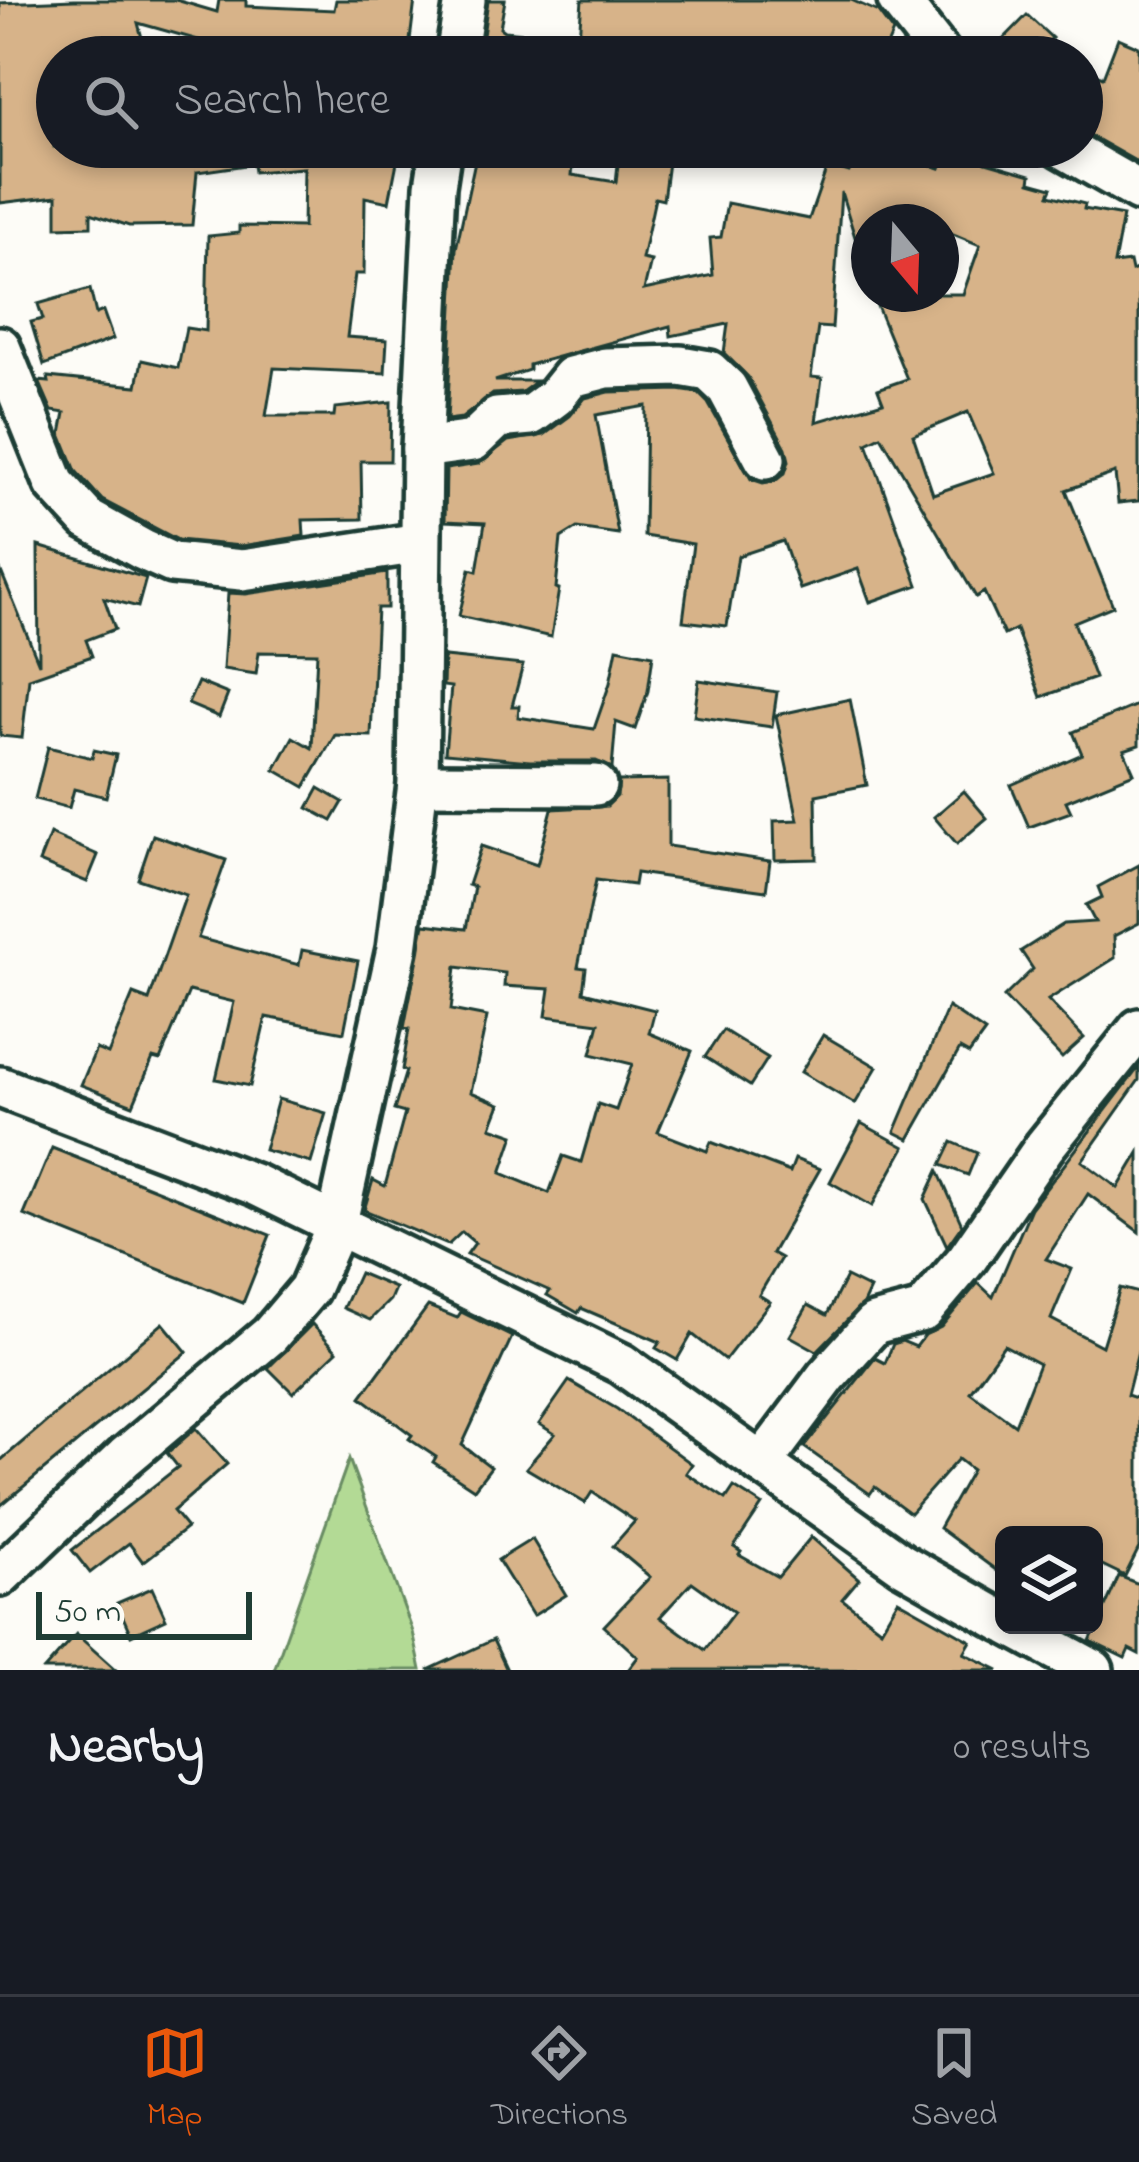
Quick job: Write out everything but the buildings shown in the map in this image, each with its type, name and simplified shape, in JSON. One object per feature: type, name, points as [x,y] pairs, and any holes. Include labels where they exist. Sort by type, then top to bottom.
[{"type":"street","points":[[459,36],[465,0]]},
{"type":"street","points":[[898,0],[926,36]]},
{"type":"street","points":[[0,1576],[125,1457],[269,1335],[309,1289],[336,1227],[397,949],[418,784],[422,448],[438,168]]},
{"type":"street","points":[[1099,168],[1139,191]]},
{"type":"street","points":[[0,347],[55,484],[87,519],[172,563],[242,570],[420,543]]},
{"type":"street","points":[[422,448],[473,440],[496,418],[531,415],[572,377],[606,368],[680,366],[709,371],[727,388],[765,459]]},
{"type":"street","points":[[418,784],[596,785]]},
{"type":"street","points":[[761,1463],[826,1376],[874,1324],[923,1311],[968,1259],[1046,1146],[1139,1029]]},
{"type":"street","points":[[0,1087],[256,1185],[622,1364],[902,1564],[995,1616]]},
{"type":"street","points":[[1027,1634],[1093,1670]]},
{"type":"green space","points":[[349,1459],[413,1632],[421,1670],[274,1670]]}]
